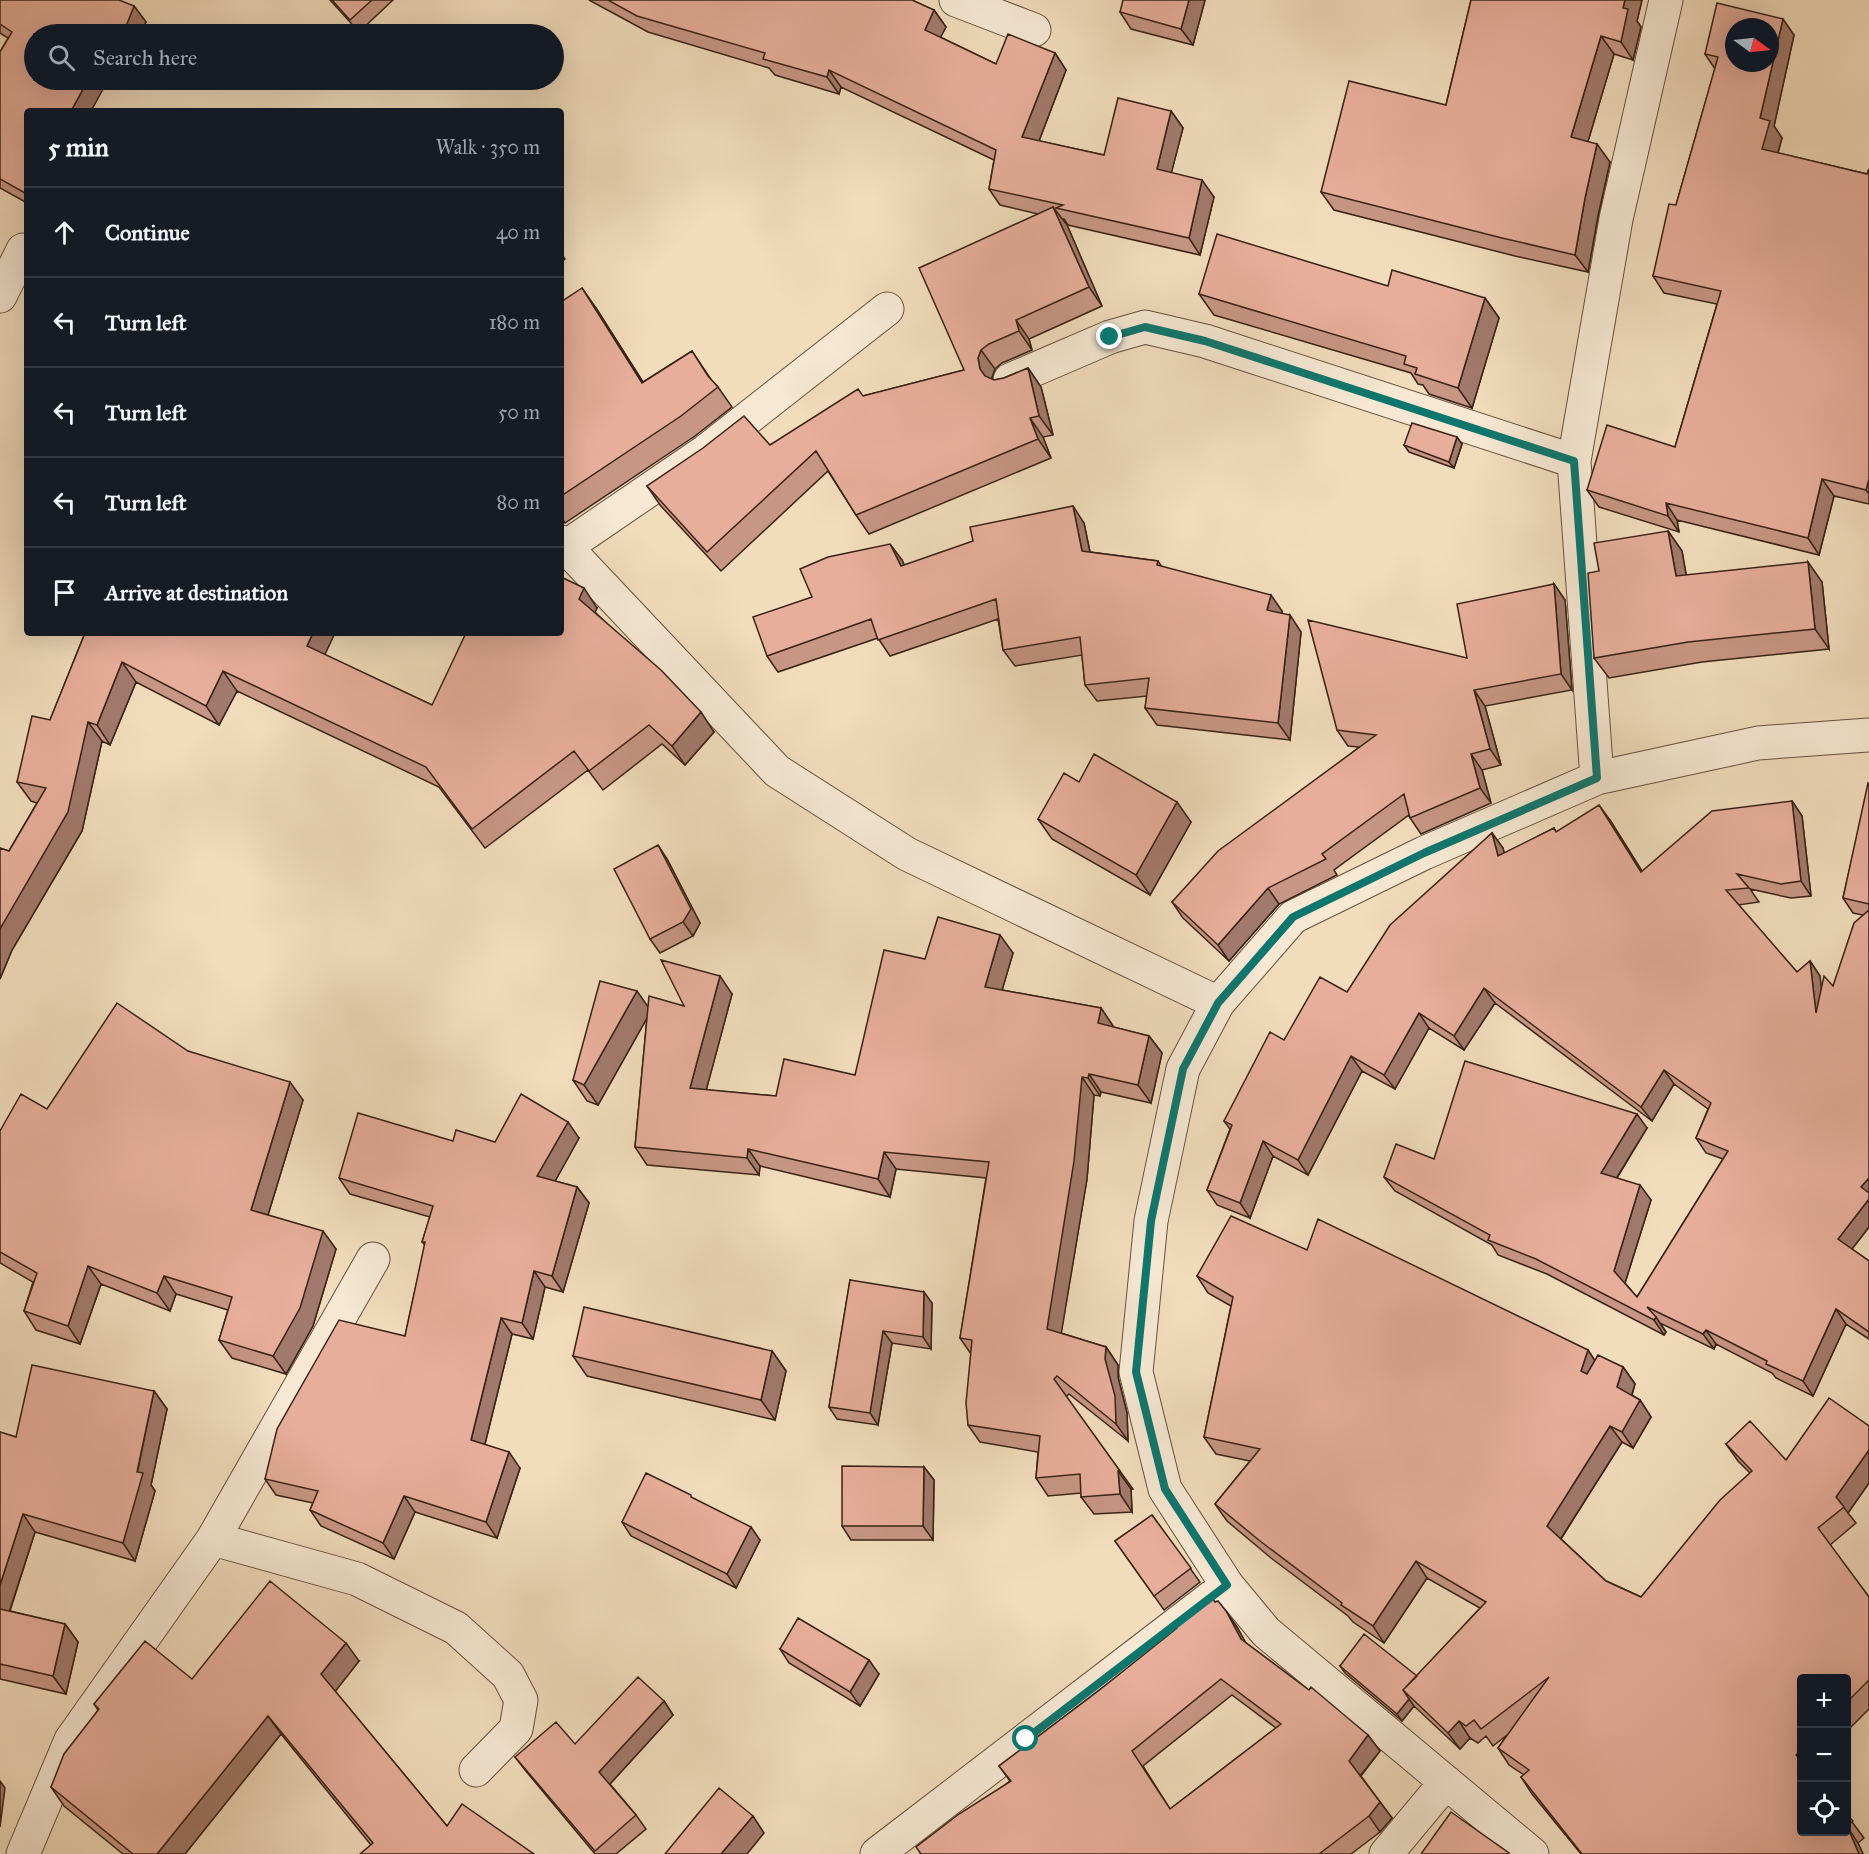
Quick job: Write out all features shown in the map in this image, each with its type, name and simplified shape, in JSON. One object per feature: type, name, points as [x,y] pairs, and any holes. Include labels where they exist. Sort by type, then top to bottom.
[{"type":"street","points":[[956,0],[1034,30]]},
{"type":"street","points":[[1597,778],[1574,461],[1616,219],[1666,0]]},
{"type":"street","points":[[0,296],[17,247]]},
{"type":"street","points":[[887,309],[706,451],[564,544],[777,771],[907,854],[1218,1003]]},
{"type":"street","points":[[1010,380],[1110,337],[1145,327],[1205,341],[1574,461]]},
{"type":"street","points":[[1532,1854],[1266,1632],[1227,1585],[1165,1489],[1136,1372],[1151,1221],[1183,1069],[1218,1003],[1293,917],[1424,853],[1597,778],[1758,743],[1869,735]]},
{"type":"street","points":[[24,1854],[71,1740],[213,1539],[373,1259]]},
{"type":"street","points":[[213,1539],[357,1579],[456,1628],[508,1675],[521,1700],[516,1729],[476,1770]]},
{"type":"street","points":[[877,1854],[1227,1585]]},
{"type":"street","points":[[1386,1854],[1446,1782]]},
{"type":"building","points":[[0,0],[119,0],[134,6],[127,24],[24,24],[24,90],[83,90],[73,108],[24,108],[24,192],[0,179],[0,52],[12,32],[0,24]]},
{"type":"building","points":[[332,0],[372,0],[350,20]]},
{"type":"building","points":[[608,0],[912,0],[934,10],[925,30],[996,64],[1008,34],[1055,53],[1022,137],[1104,155],[1118,98],[1171,111],[1157,169],[1202,180],[1189,238],[1056,208],[1063,205],[989,189],[996,150],[829,70],[827,77],[763,59],[765,53],[637,16]]},
{"type":"building","points":[[1123,0],[1189,0],[1181,29],[1120,12]]},
{"type":"building","points":[[1471,0],[1625,0],[1623,8],[1628,9],[1621,42],[1601,36],[1571,137],[1597,144],[1575,255],[1321,192],[1349,81],[1446,105]]},
{"type":"building","points":[[1717,3],[1779,18],[1725,18],[1725,72],[1771,72],[1760,118],[1770,121],[1762,149],[1867,174],[1869,169],[1869,479],[1866,490],[1822,479],[1808,538],[1666,503],[1668,516],[1587,490],[1607,425],[1675,447],[1721,291],[1653,276],[1669,204],[1676,205],[1718,57],[1705,54]]},
{"type":"building","points":[[1779,18],[1783,19],[1779,36]]},
{"type":"building","points":[[1053,207],[1089,287],[1016,320],[1019,331],[989,344],[981,350],[978,358],[980,369],[985,376],[994,380],[1028,368],[1039,416],[1030,418],[1038,439],[856,515],[816,451],[707,552],[647,486],[703,448],[744,416],[770,445],[858,389],[863,396],[964,370],[919,268]]},
{"type":"building","points":[[1217,234],[1388,286],[1392,270],[1485,298],[1458,388],[1415,374],[1417,368],[1404,364],[1406,356],[1199,294]]},
{"type":"building","points":[[582,288],[642,383],[692,351],[718,387],[681,416],[564,494],[564,300]]},
{"type":"building","points":[[1412,423],[1457,437],[1449,462],[1404,445]]},
{"type":"building","points":[[1073,506],[1082,551],[1158,561],[1157,565],[1271,595],[1267,610],[1290,615],[1278,723],[1145,708],[1149,678],[1085,685],[1080,637],[1003,650],[996,599],[878,640],[871,619],[767,656],[753,617],[812,597],[800,569],[828,557],[890,544],[901,566],[973,541],[970,527]]},
{"type":"building","points":[[1668,531],[1676,576],[1808,562],[1815,629],[1688,642],[1594,658],[1588,573],[1599,571],[1594,543]]},
{"type":"building","points":[[564,578],[584,588],[579,599],[661,670],[701,712],[672,746],[649,725],[589,771],[574,751],[472,829],[426,767],[223,671],[206,706],[122,662],[97,725],[88,722],[68,812],[0,929],[0,848],[9,851],[46,788],[17,782],[32,716],[50,720],[84,636],[312,636],[307,646],[432,705],[465,636],[564,636]]},
{"type":"building","points":[[1554,584],[1561,674],[1474,690],[1490,749],[1471,754],[1480,788],[1410,818],[1404,794],[1322,854],[1326,859],[1268,888],[1218,945],[1172,902],[1218,851],[1376,735],[1337,730],[1308,620],[1467,658],[1457,604]]},
{"type":"building","points":[[1094,754],[1177,802],[1136,875],[1038,819],[1064,773],[1079,782]]},
{"type":"building","points":[[1869,784],[1869,904],[1843,898]]},
{"type":"building","points":[[1792,801],[1801,881],[1781,884],[1737,874],[1749,888],[1726,890],[1797,972],[1810,961],[1816,1013],[1824,976],[1833,986],[1854,923],[1869,910],[1869,1178],[1861,1187],[1869,1193],[1869,1199],[1838,1239],[1869,1261],[1869,1332],[1836,1309],[1803,1381],[1766,1364],[1767,1361],[1706,1330],[1703,1334],[1647,1307],[1656,1317],[1654,1320],[1536,1259],[1488,1240],[1490,1235],[1384,1177],[1396,1144],[1434,1159],[1465,1061],[1637,1114],[1601,1173],[1640,1185],[1614,1271],[1637,1297],[1728,1151],[1696,1138],[1711,1103],[1664,1070],[1641,1107],[1484,988],[1454,1036],[1419,1013],[1384,1075],[1351,1056],[1298,1160],[1263,1141],[1240,1203],[1207,1190],[1232,1125],[1224,1121],[1270,1032],[1284,1040],[1320,977],[1347,992],[1390,925],[1492,833],[1498,856],[1554,828],[1556,832],[1599,805],[1641,872],[1712,811]]},
{"type":"building","points":[[658,845],[691,909],[683,922],[650,939],[614,869]]},
{"type":"building","points":[[938,917],[1000,935],[985,987],[1101,1008],[1098,1023],[1149,1036],[1138,1085],[1089,1074],[1088,1078],[1082,1077],[1074,1161],[1047,1329],[1106,1347],[1105,1359],[1115,1396],[1116,1424],[1057,1376],[1054,1379],[1120,1471],[1118,1471],[1120,1494],[1081,1497],[1080,1474],[1036,1478],[1040,1436],[968,1425],[966,1403],[972,1340],[960,1338],[989,1162],[884,1152],[878,1179],[748,1149],[747,1158],[635,1147],[649,996],[684,1006],[661,960],[720,976],[690,1088],[776,1096],[784,1059],[855,1075],[884,950],[925,959]]},
{"type":"building","points":[[600,981],[637,991],[584,1085],[573,1080]]},
{"type":"building","points":[[117,1003],[188,1051],[290,1082],[251,1210],[323,1231],[300,1308],[273,1356],[219,1340],[232,1297],[164,1276],[157,1293],[88,1266],[68,1326],[24,1311],[37,1273],[0,1252],[0,1131],[21,1094],[47,1109]]},
{"type":"building","points":[[521,1094],[568,1122],[537,1176],[577,1187],[552,1276],[534,1271],[522,1323],[501,1318],[471,1440],[509,1452],[486,1522],[404,1496],[383,1543],[310,1510],[318,1491],[265,1479],[277,1429],[339,1320],[405,1336],[425,1242],[422,1242],[433,1206],[339,1178],[358,1113],[453,1141],[456,1130],[495,1142]]},
{"type":"building","points":[[1231,1216],[1307,1250],[1318,1219],[1588,1350],[1581,1371],[1587,1374],[1598,1355],[1623,1367],[1617,1387],[1640,1400],[1622,1432],[1610,1426],[1547,1526],[1606,1581],[1641,1597],[1720,1500],[1752,1471],[1726,1444],[1750,1421],[1786,1460],[1829,1398],[1869,1426],[1869,1450],[1836,1497],[1844,1507],[1818,1528],[1869,1597],[1869,1680],[1851,1698],[1851,1674],[1797,1674],[1797,1836],[1851,1835],[1859,1854],[1582,1854],[1521,1777],[1529,1770],[1498,1748],[1549,1677],[1481,1729],[1474,1720],[1466,1726],[1459,1721],[1448,1733],[1403,1690],[1486,1602],[1416,1561],[1373,1626],[1341,1605],[1342,1603],[1215,1504],[1260,1449],[1204,1437],[1233,1297],[1197,1276]]},
{"type":"building","points":[[850,1280],[924,1292],[923,1337],[883,1331],[870,1413],[829,1407]]},
{"type":"building","points":[[584,1307],[772,1351],[761,1400],[573,1356]]},
{"type":"building","points":[[32,1365],[154,1391],[137,1472],[143,1473],[123,1543],[23,1514],[0,1585],[0,1432],[16,1437]]},
{"type":"building","points":[[842,1466],[924,1467],[923,1526],[842,1526]]},
{"type":"building","points":[[646,1473],[751,1527],[727,1574],[622,1522]]},
{"type":"building","points":[[1152,1515],[1191,1568],[1154,1596],[1115,1541]]},
{"type":"building","points":[[270,1581],[346,1643],[321,1674],[447,1826],[462,1804],[534,1854],[360,1854],[373,1843],[268,1716],[157,1854],[133,1854],[51,1787],[64,1754],[99,1709],[94,1704],[145,1641],[192,1679]]},
{"type":"building","points":[[1211,1596],[1226,1611],[1241,1639],[1309,1690],[1311,1687],[1368,1735],[1349,1761],[1380,1802],[1369,1816],[1319,1854],[921,1854],[916,1847],[959,1814],[1011,1781],[999,1766],[1177,1628],[1175,1624]],"holes":[[[1221,1679],[1281,1724],[1170,1809],[1132,1751]]]},
{"type":"building","points":[[0,1609],[65,1624],[53,1676],[0,1664]]},
{"type":"building","points":[[798,1618],[869,1660],[850,1692],[780,1649]]},
{"type":"building","points":[[1364,1634],[1417,1676],[1403,1690],[1409,1699],[1397,1714],[1340,1666]]},
{"type":"building","points":[[638,1677],[664,1701],[599,1772],[636,1815],[595,1851],[515,1757],[556,1722],[575,1744]]},
{"type":"building","points":[[719,1788],[753,1816],[721,1854],[665,1854]]},
{"type":"building","points":[[1451,1812],[1509,1853],[1509,1854],[1421,1854]]},
{"type":"route","points":[[1026,1739],[1227,1585],[1165,1489],[1136,1372],[1151,1221],[1183,1069],[1218,1003],[1293,917],[1424,853],[1597,778],[1574,461],[1205,341],[1145,327],[1110,337]]}]
